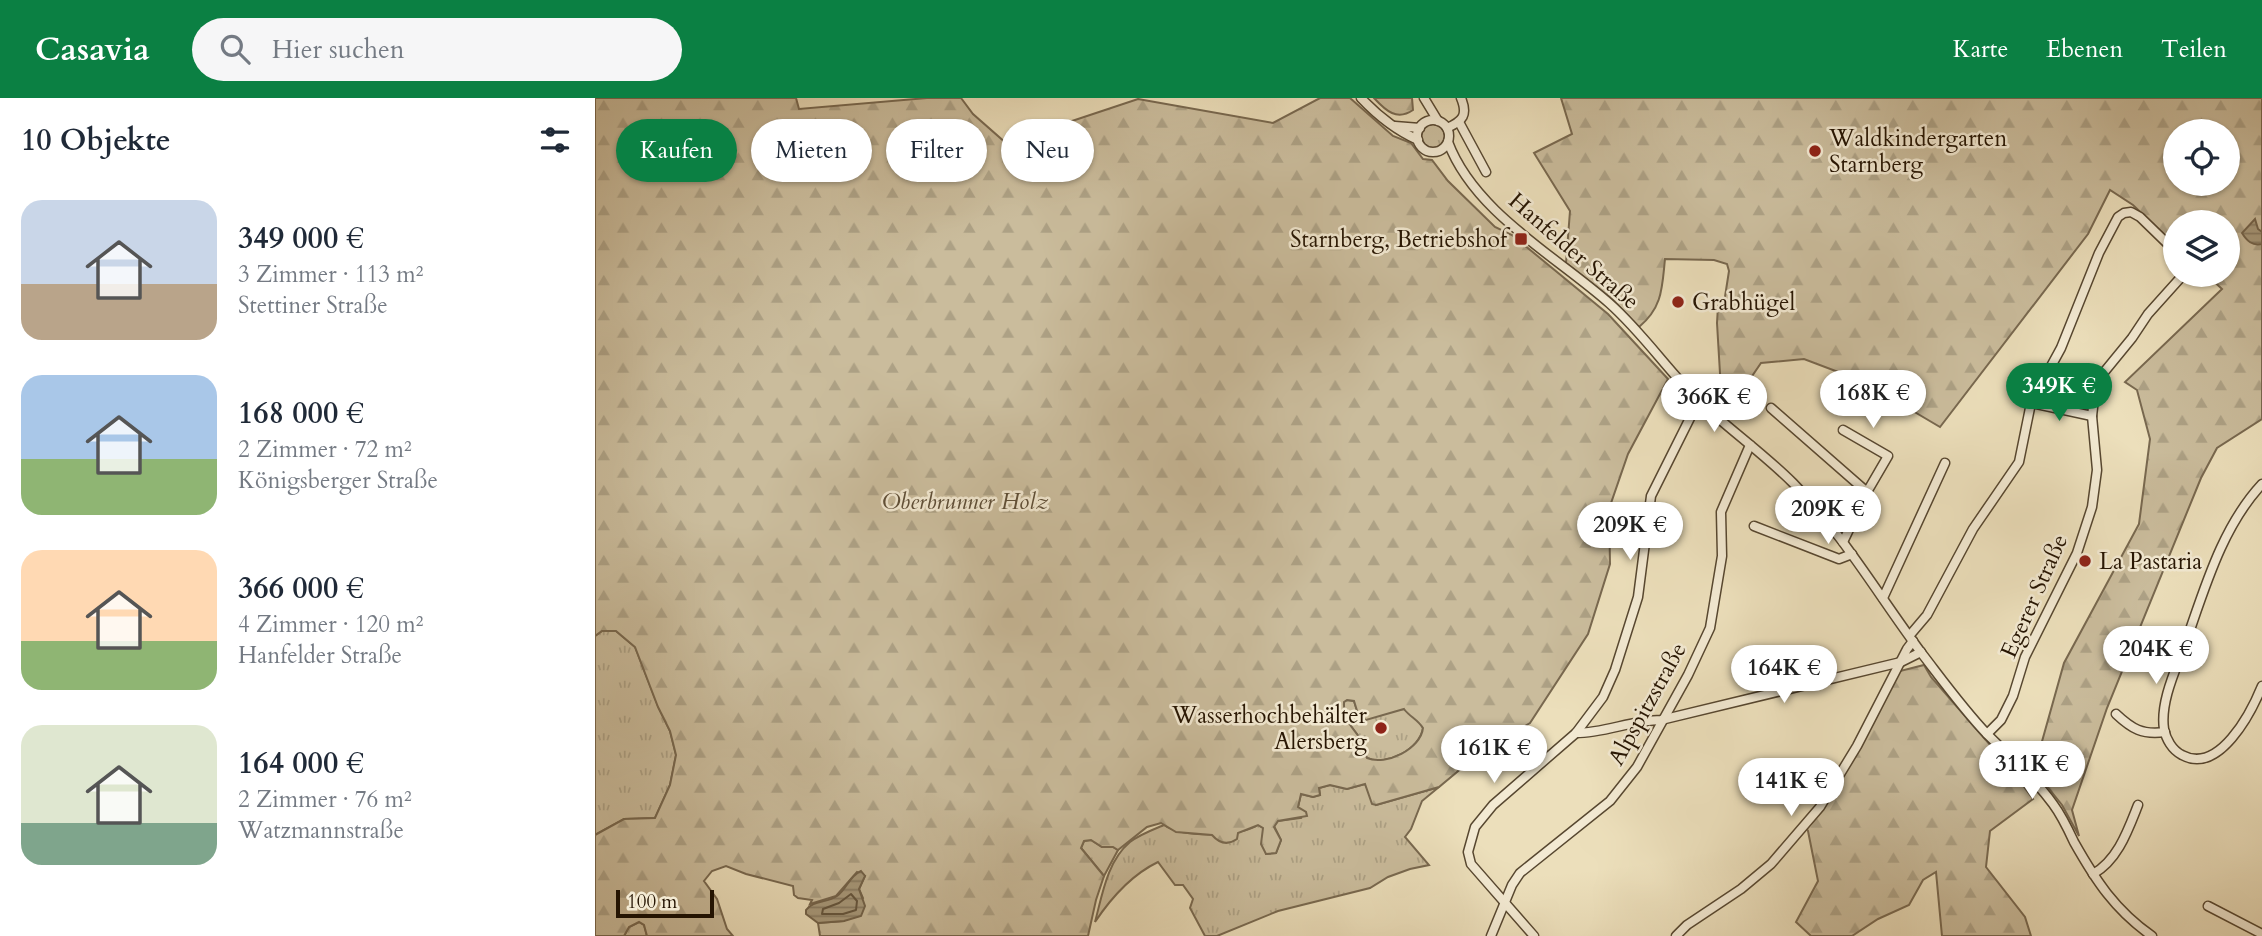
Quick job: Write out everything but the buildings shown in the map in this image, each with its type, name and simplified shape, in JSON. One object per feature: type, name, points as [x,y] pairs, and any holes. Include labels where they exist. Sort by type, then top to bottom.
[{"type":"street","points":[[1361,98],[1376,115],[1399,132],[1418,140],[1426,149],[1438,151],[1448,142],[1447,128],[1424,98]]},
{"type":"street","points":[[1418,140],[1424,98]]},
{"type":"street","points":[[1447,128],[1459,122],[1465,115],[1461,98]]},
{"type":"street","points":[[1392,126],[1421,126],[1430,120],[1439,121]]},
{"type":"street","points":[[1459,122],[1486,172]]},
{"type":"street","name":"Hanfelder Straße","points":[[1448,142],[1461,168]]},
{"type":"street","name":"Hanfelder Straße","points":[[1438,151],[1461,168],[1496,209],[1530,242],[1610,304],[1699,400],[1791,481],[1843,541],[1921,652],[1987,734],[2032,777],[2055,806],[2111,901],[2133,923],[2152,936]]},
{"type":"street","points":[[1676,936],[1687,925],[1741,889],[1771,864],[1820,807],[1857,746],[1912,638],[1973,528],[2019,463],[2031,402],[2061,348],[2099,253],[2118,217],[2131,212],[2163,239]]},
{"type":"street","name":"Egerer Straße","points":[[1987,734],[2001,720],[2013,696],[2025,657],[2077,554],[2092,507],[2097,470],[2092,416],[2096,382],[2172,287]]},
{"type":"street","points":[[1534,936],[1471,864],[1468,852],[1470,836],[1493,805],[1576,733],[1603,697],[1615,670],[1638,597],[1651,496],[1699,400]]},
{"type":"street","points":[[2031,402],[2092,416]]},
{"type":"street","points":[[1772,408],[1867,492]]},
{"type":"street","points":[[1843,430],[1888,456],[1843,541]]},
{"type":"street","name":"Alpspitzstraße","points":[[1491,936],[1512,885],[1520,873],[1610,801],[1637,767],[1688,676],[1710,628],[1722,556],[1721,512],[1750,445]]},
{"type":"street","points":[[1883,598],[1945,463]]},
{"type":"street","points":[[2262,484],[2237,520],[2208,580],[2167,697],[2163,719],[2168,741],[2181,755],[2191,758],[2215,753],[2239,730],[2262,686]]},
{"type":"street","points":[[1754,526],[1839,559],[1852,554]]},
{"type":"street","points":[[1576,733],[1587,733],[1642,720],[1661,720],[1901,662],[1921,652]]},
{"type":"street","points":[[2116,714],[2137,731],[2150,734],[2165,732]]},
{"type":"street","points":[[2093,874],[2108,863],[2127,832],[2138,804]]},
{"type":"street","points":[[2208,906],[2262,934]]},
{"type":"green space","name":"Oberbrunner Holz","points":[[595,98],[796,98],[799,109],[927,98],[961,98],[979,119],[886,119],[886,182],[987,182],[987,126],[1001,139],[1001,182],[1094,182],[1094,119],[1078,119],[1138,99],[1273,123],[1320,98],[1350,98],[1393,136],[1411,143],[1423,159],[1432,160],[1448,181],[1495,227],[1512,235],[1608,314],[1668,379],[1628,454],[1609,509],[1610,564],[1588,634],[1530,723],[1481,752],[1439,787],[1376,805],[1372,804],[1365,784],[1347,789],[1330,785],[1319,788],[1320,795],[1313,797],[1301,794],[1298,807],[1306,812],[1307,816],[1278,821],[1274,827],[1281,840],[1276,853],[1266,854],[1261,844],[1263,828],[1258,825],[1238,833],[1237,839],[1227,843],[1220,842],[1212,835],[1176,832],[1161,823],[1147,827],[1118,850],[1102,847],[1091,840],[1084,841],[1081,848],[1104,876],[1088,936],[820,936],[818,923],[844,921],[863,898],[859,889],[865,876],[857,872],[836,896],[810,904],[812,900],[794,895],[793,886],[726,866],[712,871],[704,881],[717,899],[727,929],[733,936],[647,936],[644,925],[639,922],[629,927],[624,936],[595,936],[595,835],[624,819],[655,818],[670,785],[676,755],[670,731],[635,647],[616,631],[602,631],[595,636]],"holes":[[[1354,701],[1358,714],[1366,720],[1404,709],[1423,728],[1421,736],[1409,749],[1393,758],[1367,758],[1360,739],[1348,722],[1344,702]]]},
{"type":"green space","points":[[1374,98],[1412,98],[1413,110],[1402,115],[1392,113]]},
{"type":"green space","points":[[1561,98],[2262,98],[2262,419],[2217,448],[2201,478],[2107,708],[2072,810],[2079,836],[2062,805],[2034,770],[2064,663],[2139,524],[2150,439],[2137,390],[2125,382],[2222,289],[2220,287],[2240,287],[2240,210],[2163,210],[2163,234],[2133,205],[2110,190],[2088,234],[1940,427],[1862,381],[1804,359],[1761,363],[1733,404],[1721,390],[1717,323],[1718,306],[1724,303],[1729,271],[1727,264],[1714,260],[1665,259],[1662,288],[1657,304],[1639,327],[1612,299],[1566,263],[1570,211],[1534,153],[1572,134]]},
{"type":"green space","points":[[1433,124],[1441,128],[1445,136],[1441,144],[1433,148],[1425,144],[1421,136],[1425,128]]},
{"type":"green space","points":[[602,631],[616,631],[635,647],[670,731],[676,755],[670,785],[655,818],[624,819],[595,835],[595,636]]},
{"type":"green space","points":[[1924,665],[1931,677],[2011,769],[2033,799],[1990,831],[1986,867],[2025,917],[2031,936],[1942,936],[1936,872],[1923,880],[1909,905],[1878,919],[1852,936],[1811,936],[1796,922],[1818,881],[1808,831],[1804,825],[1857,746],[1896,672]]},
{"type":"green space","points":[[1354,701],[1358,714],[1404,709],[1418,720],[1423,728],[1421,736],[1409,749],[1392,758],[1367,758],[1360,739],[1346,718],[1344,702]]},
{"type":"green space","points":[[1365,784],[1376,805],[1439,787],[1422,801],[1405,837],[1429,865],[1388,877],[1370,888],[1278,911],[1217,936],[1205,936],[1190,908],[1193,899],[1183,885],[1175,885],[1158,862],[1139,873],[1122,888],[1095,922],[1107,879],[1116,859],[1130,842],[1142,835],[1164,825],[1197,834],[1225,834],[1258,825],[1263,828],[1266,854],[1276,853],[1281,840],[1274,826],[1278,821],[1301,818],[1298,807],[1301,794],[1313,797],[1320,795],[1319,788],[1330,785],[1347,789]]},
{"type":"green space","points":[[1091,840],[1102,847],[1118,850],[1104,876],[1081,848],[1084,841]]},
{"type":"green space","points":[[639,922],[644,925],[647,936],[624,936],[629,927]]},
{"type":"water","points":[[2255,219],[2262,232],[2262,244],[2250,242],[2242,233]]},
{"type":"water","points":[[861,871],[865,876],[859,889],[865,906],[861,916],[844,921],[818,923],[806,914],[806,910],[812,905],[837,896]]},
{"type":"place","name":"Waldkindergarten Starnberg","points":[[1815,151]]},
{"type":"place","name":"Starnberg, Betriebshof","points":[[1521,239]]},
{"type":"place","name":"Grabhügel","points":[[1678,302]]},
{"type":"place","name":"La Pastaria","points":[[2085,561]]},
{"type":"place","name":"Wasserhochbehälter Alersberg","points":[[1381,728]]}]
